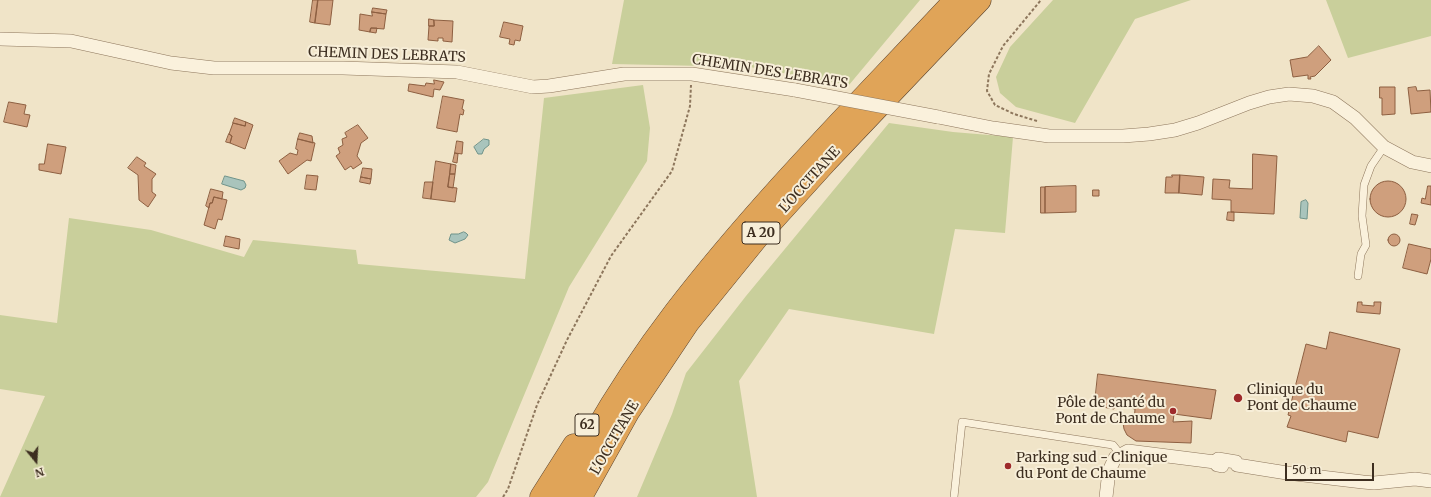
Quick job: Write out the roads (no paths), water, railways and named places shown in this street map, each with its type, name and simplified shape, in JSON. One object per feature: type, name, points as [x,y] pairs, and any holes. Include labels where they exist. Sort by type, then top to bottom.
[{"type":"highway","name":"L'OCCITANE","points":[[562,497],[592,437],[641,359],[675,312],[763,205],[955,0]]},
{"type":"highway","name":"L'OCCITANE","points":[[581,497],[628,411],[688,323],[757,238],[826,162],[980,0]]},
{"type":"highway","name":"62","points":[[541,497],[598,408],[641,359]]},
{"type":"highway","name":"62","points":[[594,497],[604,476],[628,411]]},
{"type":"street","name":"CHEMIN DES LEBRATS","points":[[0,39],[72,41],[171,63],[214,68],[343,68],[457,72],[532,87],[549,86],[624,74],[692,74],[795,90],[993,128],[1049,136],[1136,135],[1175,130],[1198,123],[1269,96],[1289,94],[1313,96],[1333,102],[1355,118],[1384,147],[1412,162],[1431,166]]},
{"type":"street","points":[[1106,497],[1109,472],[1116,458],[1128,451],[1215,462],[1217,465],[1234,468],[1237,465],[1287,473],[1363,482],[1415,479],[1431,481]]},
{"type":"lane","points":[[1358,276],[1361,254],[1366,245],[1362,216],[1364,185],[1371,166],[1384,147]]},
{"type":"lane","points":[[954,497],[962,422],[1113,445],[1121,455]]},
{"type":"water","points":[[484,139],[489,140],[489,145],[484,149],[482,154],[478,154],[474,147]]},
{"type":"water","points":[[225,176],[244,181],[246,185],[245,188],[241,190],[222,184]]},
{"type":"water","points":[[1306,200],[1308,203],[1307,219],[1300,218],[1301,202]]},
{"type":"water","points":[[464,232],[468,235],[465,239],[455,243],[449,240],[451,234]]},
{"type":"place","name":"Clinique du Pont de Chaume","points":[[1238,398]]},
{"type":"place","name":"Pôle de santé du Pont de Chaume","points":[[1173,411]]},
{"type":"place","name":"Parking sud - Clinique du Pont de Chaume","points":[[1008,466]]}]
